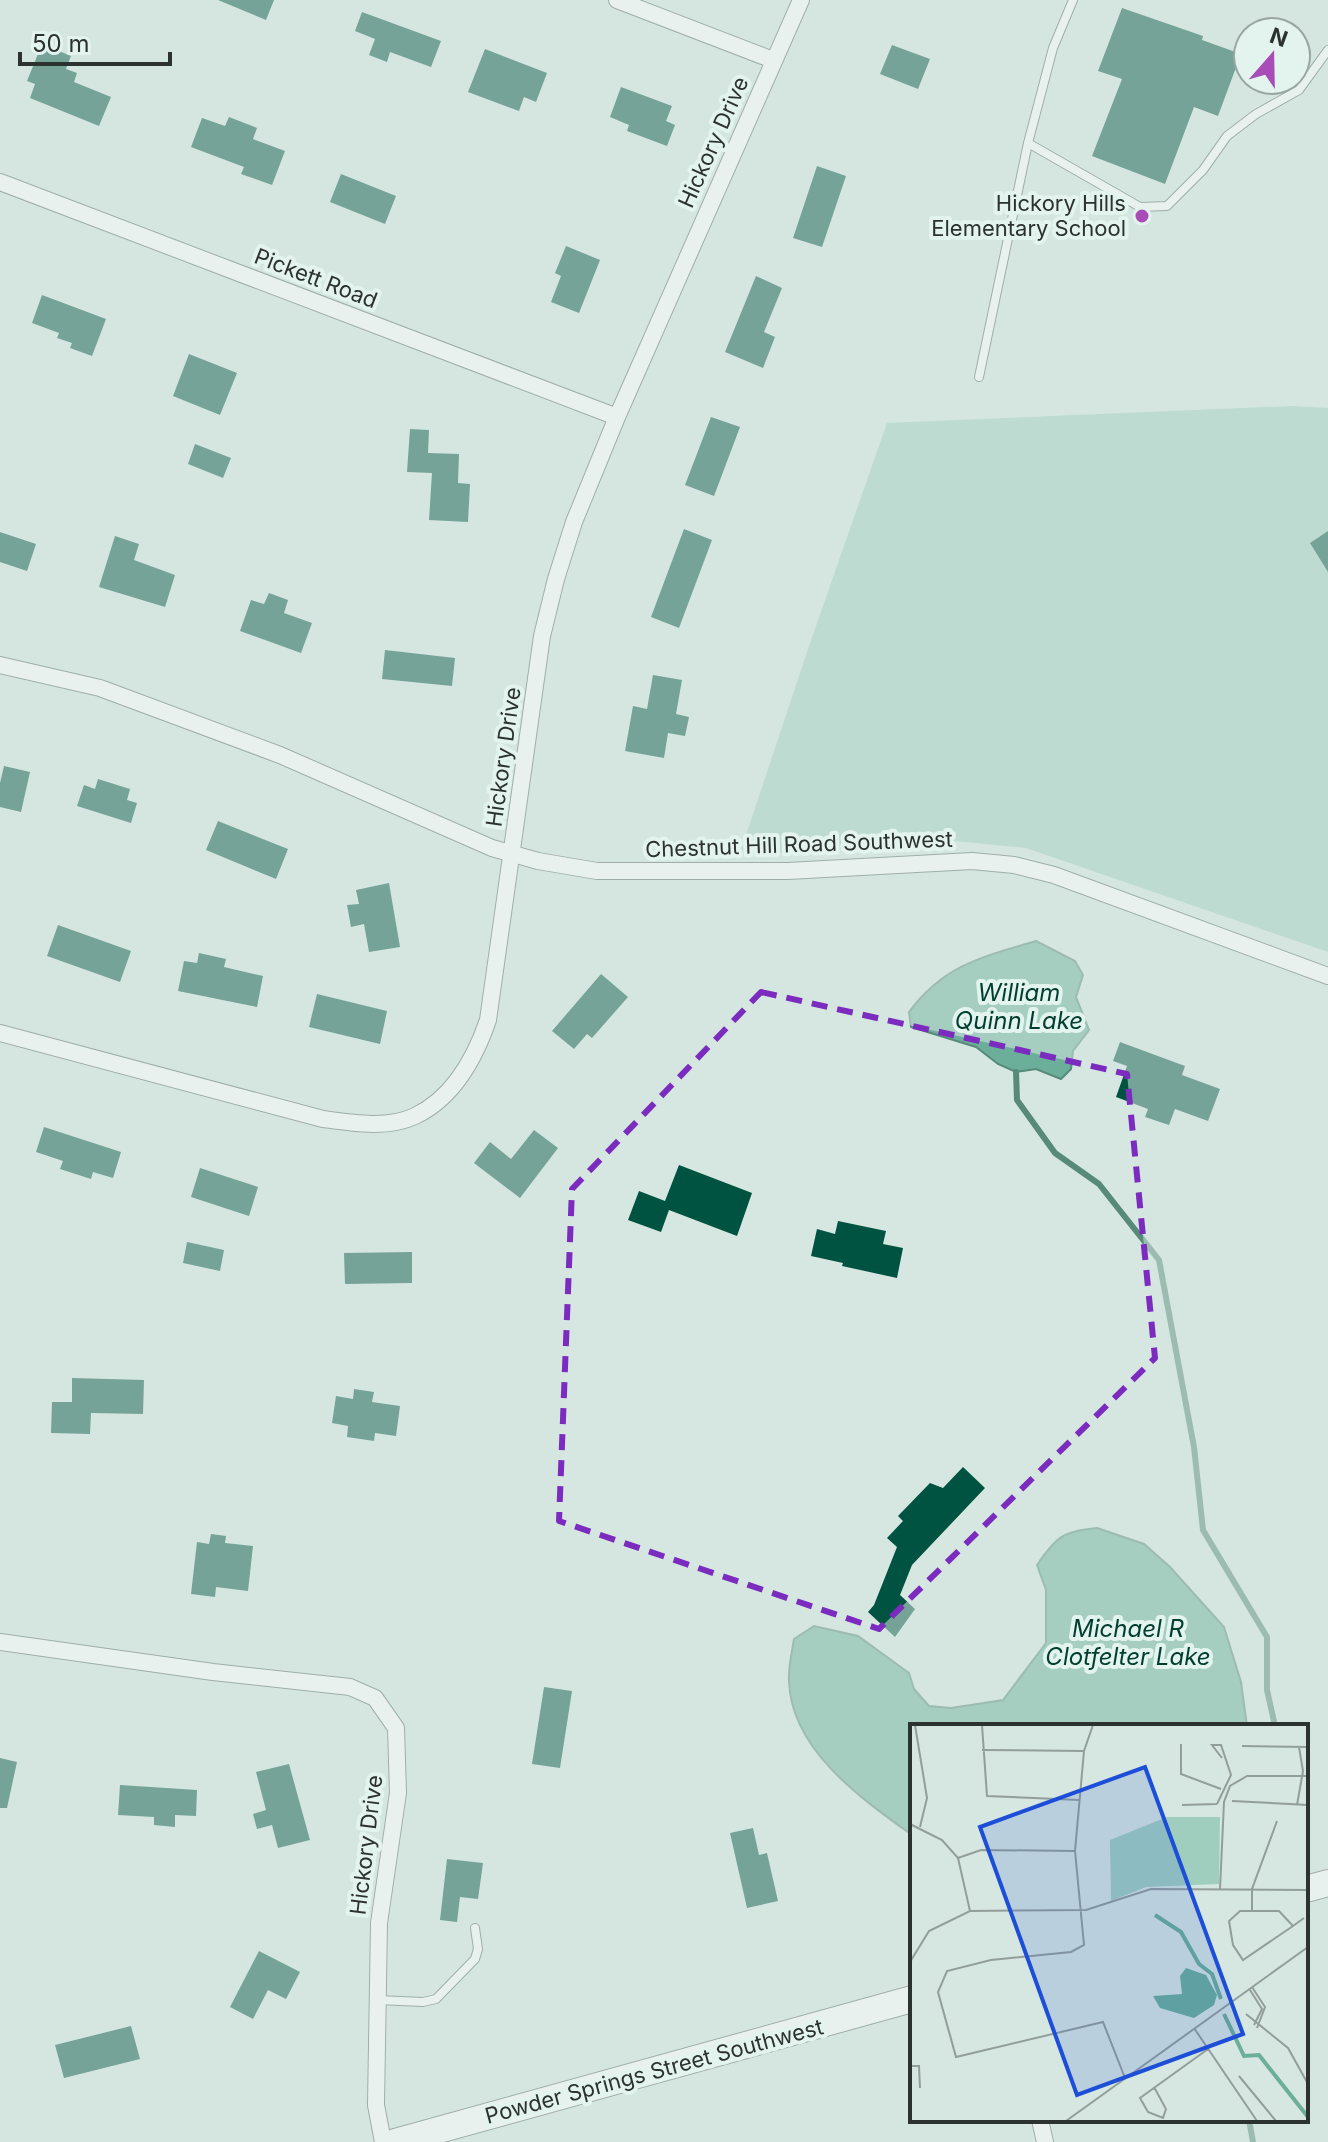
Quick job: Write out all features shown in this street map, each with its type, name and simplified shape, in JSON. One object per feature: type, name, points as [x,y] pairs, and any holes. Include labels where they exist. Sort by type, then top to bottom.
[{"type":"main road","points":[[1308,1888],[1328,1883]]},
{"type":"main road","name":"Powder Springs Street Southwest","points":[[395,2142],[910,2000]]},
{"type":"street","points":[[617,0],[773,60]]},
{"type":"street","name":"Hickory Drive","points":[[0,1033],[323,1119],[357,1123],[390,1122],[415,1116],[460,1078],[477,1052],[488,1020],[546,622],[574,522],[617,417],[801,0]]},
{"type":"street","name":"Pickett Road","points":[[0,182],[617,417]]},
{"type":"street","name":"Chestnut Hill Road Southwest","points":[[0,665],[100,688],[280,755],[511,854],[597,871],[788,871],[972,861],[1014,865],[1054,875],[1328,976]]},
{"type":"street","name":"Hickory Drive","points":[[0,1642],[213,1672],[350,1687],[375,1698],[396,1728],[398,1793],[379,1923],[376,2105],[383,2142]]},
{"type":"street","points":[[1040,2122],[1045,2142]]},
{"type":"lane","points":[[979,377],[1028,143],[1053,48],[1073,0]]},
{"type":"lane","points":[[1028,143],[1140,207],[1167,206],[1203,170],[1227,136],[1256,114],[1299,90],[1328,50]]},
{"type":"lane","points":[[376,1999],[423,2002],[436,1999],[475,1959],[478,1949],[475,1928]]},
{"type":"highlighted area","points":[[761,992],[1127,1074],[1155,1358],[879,1629],[559,1521],[572,1189]]},
{"type":"shaded area","points":[[1291,406],[1328,408],[1328,952],[1026,848],[955,841],[739,856],[887,423]]},
{"type":"water","name":"William Quinn Lake","points":[[1036,941],[1075,961],[1083,975],[1076,997],[1089,1030],[1073,1051],[1071,1069],[1061,1079],[1036,1069],[1016,1072],[998,1064],[976,1047],[911,1027],[909,1012],[922,996],[950,973],[981,958]]},
{"type":"water","name":"Michael R Clotfelter Lake","points":[[1097,1528],[1144,1544],[1170,1567],[1224,1627],[1241,1682],[1247,1724],[910,1724],[910,1834],[832,1770],[802,1729],[793,1706],[789,1676],[794,1639],[814,1626],[858,1636],[909,1673],[914,1689],[929,1706],[951,1708],[1003,1700],[1046,1643],[1046,1590],[1037,1565],[1061,1537]]},
{"type":"building","points":[[218,0],[274,0],[266,20]]},
{"type":"building","points":[[1122,8],[1203,36],[1202,40],[1232,51],[1232,78],[1218,116],[1194,107],[1165,184],[1092,156],[1122,79],[1098,71]]},
{"type":"building","points":[[362,12],[441,41],[431,67],[390,52],[387,62],[369,55],[375,39],[355,31]]},
{"type":"building","points":[[42,44],[71,56],[66,69],[77,73],[74,82],[111,97],[99,126],[30,98],[35,84],[27,81]]},
{"type":"building","points":[[892,45],[930,59],[918,89],[880,74]]},
{"type":"building","points":[[485,49],[547,73],[536,102],[524,97],[519,111],[468,92]]},
{"type":"building","points":[[621,87],[672,106],[666,121],[675,125],[667,146],[627,131],[629,125],[610,117]]},
{"type":"building","points":[[229,117],[257,128],[253,139],[285,151],[272,185],[241,174],[244,167],[191,147],[202,118],[225,126]]},
{"type":"building","points":[[817,166],[846,176],[822,247],[793,238]]},
{"type":"building","points":[[341,174],[396,196],[385,224],[330,202]]},
{"type":"building","points":[[566,246],[600,260],[579,313],[551,302],[561,276],[555,273]]},
{"type":"building","points":[[756,276],[782,288],[764,332],[775,337],[763,368],[725,352]]},
{"type":"building","points":[[42,295],[106,319],[92,356],[70,348],[72,343],[57,338],[59,333],[32,323]]},
{"type":"building","points":[[189,354],[237,373],[220,415],[173,396]]},
{"type":"building","points":[[711,417],[740,427],[714,496],[685,485]]},
{"type":"building","points":[[410,429],[429,430],[428,453],[459,454],[458,483],[470,484],[468,522],[429,520],[432,473],[407,472]]},
{"type":"building","points":[[195,444],[231,458],[223,478],[188,464]]},
{"type":"building","points":[[684,529],[712,540],[679,628],[651,617]]},
{"type":"building","points":[[1328,531],[1328,572],[1310,543]]},
{"type":"building","points":[[0,532],[36,544],[27,571],[0,562]]},
{"type":"building","points":[[115,536],[139,544],[134,560],[175,575],[165,607],[99,587]]},
{"type":"building","points":[[269,593],[288,600],[284,613],[312,623],[301,653],[240,631],[251,600],[264,604]]},
{"type":"building","points":[[385,650],[455,658],[452,686],[382,679]]},
{"type":"building","points":[[653,675],[682,680],[676,714],[689,717],[685,736],[668,733],[664,758],[625,751],[633,706],[647,709]]},
{"type":"building","points":[[4,766],[30,772],[21,812],[0,807]]},
{"type":"building","points":[[98,779],[130,789],[127,800],[137,803],[131,823],[77,806],[84,785],[95,789]]},
{"type":"building","points":[[218,821],[288,849],[276,879],[206,850]]},
{"type":"building","points":[[389,883],[400,947],[369,952],[364,924],[351,927],[347,905],[359,904],[356,890]]},
{"type":"building","points":[[58,925],[131,951],[120,982],[47,956]]},
{"type":"building","points":[[199,953],[226,959],[224,967],[263,976],[257,1007],[178,991],[184,961],[197,963]]},
{"type":"building","points":[[601,974],[628,997],[592,1038],[587,1034],[574,1049],[552,1031]]},
{"type":"building","points":[[317,994],[387,1011],[380,1044],[309,1027]]},
{"type":"building","points":[[1120,1042],[1185,1066],[1182,1075],[1220,1089],[1208,1121],[1175,1109],[1169,1125],[1145,1117],[1148,1109],[1116,1097],[1127,1066],[1113,1061]]},
{"type":"building","points":[[44,1127],[121,1152],[113,1178],[93,1172],[91,1179],[60,1169],[63,1161],[36,1152]]},
{"type":"building","points":[[534,1130],[558,1148],[520,1198],[474,1163],[490,1142],[511,1159]]},
{"type":"building","points":[[679,1165],[752,1193],[737,1236],[669,1210],[661,1232],[628,1220],[639,1191],[665,1201]]},
{"type":"building","points":[[200,1168],[258,1187],[249,1216],[191,1197]]},
{"type":"building","points":[[838,1221],[886,1231],[883,1244],[903,1248],[897,1278],[811,1256],[817,1229],[835,1234]]},
{"type":"building","points":[[187,1242],[224,1250],[220,1271],[183,1263]]},
{"type":"building","points":[[412,1252],[412,1283],[345,1284],[344,1253]]},
{"type":"building","points":[[72,1378],[144,1380],[143,1414],[91,1413],[90,1434],[51,1433],[52,1402],[72,1402]]},
{"type":"building","points":[[354,1389],[374,1392],[372,1402],[400,1406],[396,1436],[375,1433],[374,1441],[347,1437],[348,1426],[332,1423],[336,1396],[353,1399]]},
{"type":"building","points":[[963,1467],[985,1488],[912,1565],[900,1595],[915,1609],[895,1637],[868,1612],[874,1605],[897,1547],[887,1538],[903,1521],[898,1516],[930,1483],[943,1488]]},
{"type":"building","points":[[211,1534],[226,1536],[225,1543],[253,1546],[248,1591],[216,1587],[215,1597],[191,1594],[197,1542],[209,1544]]},
{"type":"building","points":[[544,1687],[572,1691],[560,1768],[532,1764]]},
{"type":"building","points":[[0,1758],[17,1762],[7,1808],[0,1808]]},
{"type":"building","points":[[289,1764],[310,1840],[278,1848],[272,1825],[257,1829],[253,1814],[266,1810],[256,1772]]},
{"type":"building","points":[[120,1785],[197,1790],[196,1816],[175,1815],[175,1827],[154,1825],[154,1817],[118,1815]]},
{"type":"building","points":[[753,1828],[759,1855],[767,1853],[778,1901],[747,1908],[730,1833]]},
{"type":"building","points":[[447,1859],[483,1863],[478,1899],[460,1897],[457,1922],[440,1920]]},
{"type":"building","points":[[259,1951],[300,1972],[286,1999],[268,1990],[253,2019],[230,2007]]},
{"type":"building","points":[[131,2026],[140,2059],[64,2078],[55,2045]]},
{"type":"waterway","points":[[1016,1072],[1017,1100],[1055,1153],[1099,1184],[1159,1260],[1194,1447],[1203,1530],[1267,1637],[1267,1690],[1275,1724]]},
{"type":"waterway","points":[[1249,2122],[1253,2142]]},
{"type":"place","name":"Hickory Hills Elementary School","points":[[1142,216]]}]
